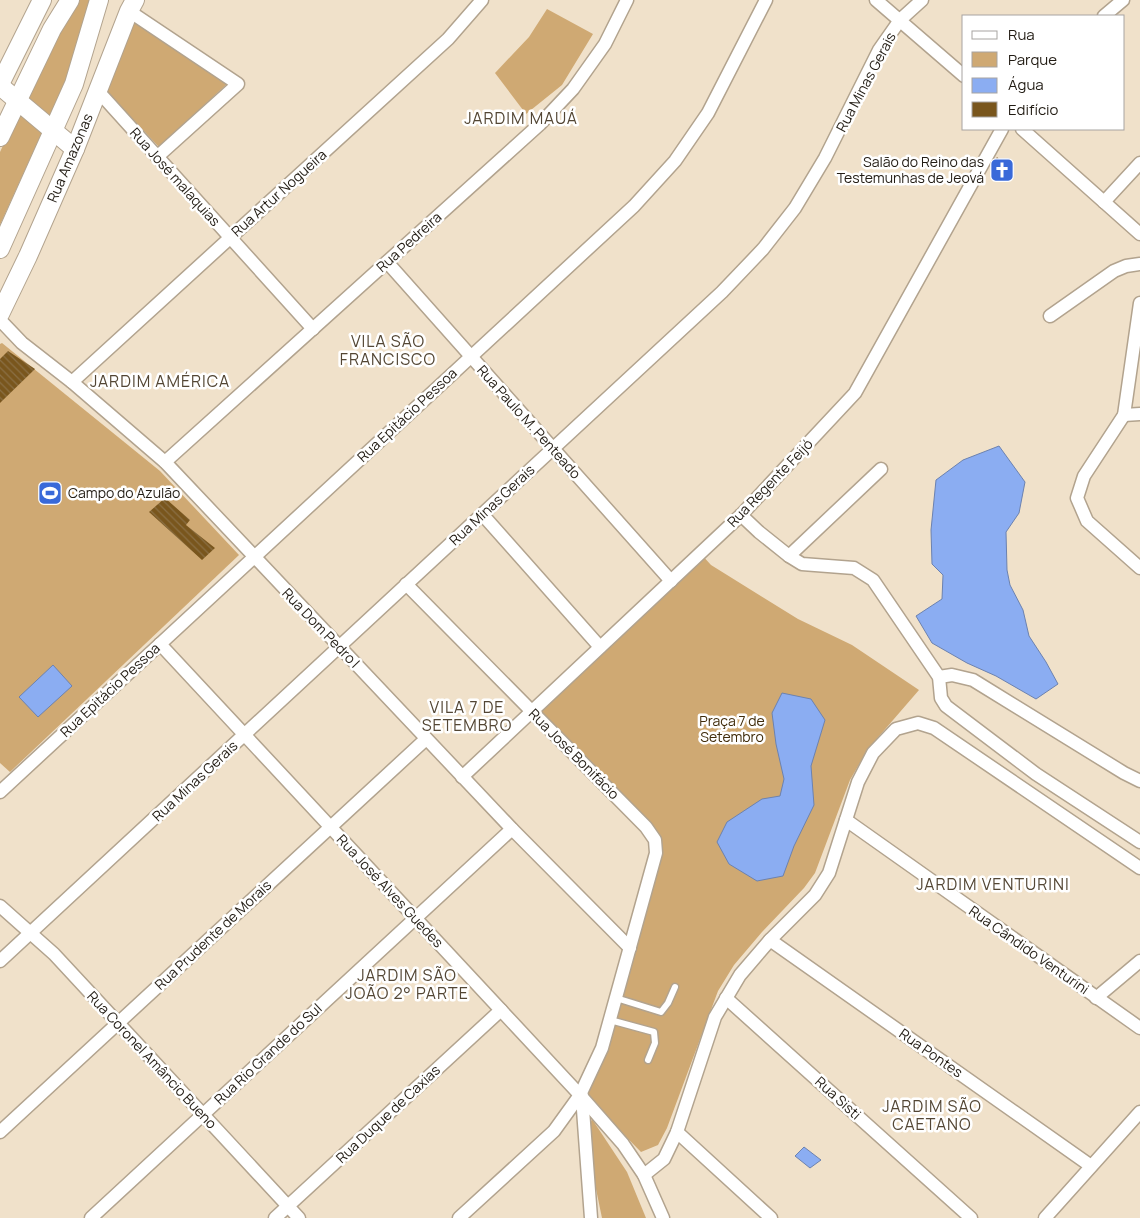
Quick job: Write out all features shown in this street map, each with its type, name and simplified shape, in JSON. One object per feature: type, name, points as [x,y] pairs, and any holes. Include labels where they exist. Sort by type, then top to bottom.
[{"type":"main road","points":[[42,0],[0,85],[75,149]]},
{"type":"main road","points":[[0,137],[52,29],[70,0]]},
{"type":"main road","points":[[28,256],[2,237],[74,84],[99,0]]},
{"type":"main road","name":"Rua Amazonas","points":[[0,314],[75,149],[132,6]]},
{"type":"street","name":"Rua Pedreira","points":[[166,462],[540,124],[573,89],[605,44],[626,0]]},
{"type":"street","name":"Rua Epitácio Pessoa","points":[[3,784],[160,644],[634,206],[675,161],[708,113],[766,0]]},
{"type":"street","points":[[876,0],[962,74]]},
{"type":"street","name":"Rua Minas Gerais","points":[[0,961],[722,292],[764,249],[795,208],[825,158],[880,50],[900,20],[922,0]]},
{"type":"street","points":[[1105,15],[1123,0]]},
{"type":"street","name":"Rua Artur Nogueira","points":[[72,382],[448,39],[480,1]]},
{"type":"street","points":[[132,6],[238,84],[158,157]]},
{"type":"street","name":"Rua José malaquias","points":[[98,91],[313,329]]},
{"type":"street","name":"Rua Regente Feijó","points":[[462,777],[741,515],[855,393],[874,362],[1001,130]]},
{"type":"street","points":[[1023,130],[1140,234]]},
{"type":"street","points":[[1104,202],[1140,163]]},
{"type":"street","name":"Rua Paulo M. Penteado","points":[[387,262],[671,581]]},
{"type":"street","points":[[1050,316],[1114,271],[1126,266],[1140,264]]},
{"type":"street","points":[[1140,303],[1124,414],[1084,476],[1077,498],[1087,521],[1140,568]]},
{"type":"street","name":"Rua Dom Pedro I","points":[[0,320],[22,343],[72,382],[166,462],[253,557],[462,777],[630,948]]},
{"type":"street","points":[[1124,414],[1140,414]]},
{"type":"street","points":[[789,556],[881,469]]},
{"type":"street","points":[[482,514],[600,647]]},
{"type":"street","points":[[741,515],[789,556],[802,564],[854,568],[873,580],[939,677],[941,698],[946,706],[1036,774],[1140,842]]},
{"type":"street","name":"Rua José Bonifácio","points":[[406,584],[646,827],[655,840],[656,853],[630,948]]},
{"type":"street","name":"Rua José Alves Guedes","points":[[160,644],[581,1096],[623,1144],[644,1175],[662,1218]]},
{"type":"street","points":[[939,677],[952,675],[973,680],[1140,781]]},
{"type":"street","points":[[644,1175],[664,1159],[677,1132],[715,1016],[740,976],[770,940],[815,895],[829,873],[858,782],[873,753],[896,729],[918,723],[934,728],[1140,868]]},
{"type":"street","name":"Rua Prudente de Morais","points":[[0,1132],[426,739]]},
{"type":"street","name":"Rua Cândido Venturini","points":[[846,820],[1140,1028]]},
{"type":"street","name":"Rua Rio Grande do Sul","points":[[91,1218],[512,829]]},
{"type":"street","name":"Rua Coronel Amâncio Bueno","points":[[0,906],[54,954],[299,1218]]},
{"type":"street","name":"Rua Pontes","points":[[770,940],[1091,1166]]},
{"type":"street","points":[[459,1218],[554,1131],[581,1096],[602,1048],[630,948]]},
{"type":"street","points":[[1096,998],[1140,961]]},
{"type":"street","name":"Rua Sisti","points":[[726,998],[971,1218]]},
{"type":"street","name":"Rua Duque de Caxias","points":[[275,1218],[501,1010]]},
{"type":"street","points":[[581,1096],[591,1218]]},
{"type":"street","points":[[1045,1218],[1140,1112]]},
{"type":"street","points":[[677,1132],[771,1218]]},
{"type":"lane","points":[[616,998],[661,1012],[668,1003],[675,987]]},
{"type":"lane","points":[[610,1020],[654,1032],[655,1043],[648,1060]]},
{"type":"green space","points":[[75,0],[94,0],[75,60],[0,225],[0,152],[48,49]]},
{"type":"green space","points":[[547,9],[593,34],[562,85],[526,114],[495,73],[529,37]]},
{"type":"green space","points":[[133,20],[228,83],[159,147],[104,89]]},
{"type":"green space","points":[[2,343],[160,471],[239,555],[10,772],[0,763],[0,344]]},
{"type":"green space","name":"Praça 7 de Setembro","points":[[701,554],[711,565],[798,619],[852,645],[919,690],[868,749],[850,780],[815,873],[804,888],[734,965],[718,991],[667,1128],[658,1145],[641,1152],[584,1094],[656,839],[538,709]]},
{"type":"green space","points":[[592,1119],[627,1172],[646,1218],[602,1218],[585,1136]]},
{"type":"water","points":[[999,446],[1025,482],[1019,513],[1006,532],[1007,570],[1010,585],[1023,610],[1029,636],[1058,684],[1036,699],[932,643],[916,616],[942,599],[943,575],[932,564],[931,530],[936,480],[963,460]]},
{"type":"water","points":[[53,665],[72,686],[38,717],[19,697]]},
{"type":"water","points":[[782,693],[811,699],[825,720],[811,766],[814,805],[794,846],[783,876],[757,881],[729,864],[717,842],[727,822],[762,799],[780,796],[784,779],[776,744],[772,713]]},
{"type":"water","points":[[804,1147],[821,1160],[810,1168],[795,1156]]},
{"type":"building","name":"Salão do Reino das Testemunhas de Jeová","points":[[997,157],[1012,173],[1003,181],[991,168]]},
{"type":"building","points":[[8,351],[35,369],[0,403],[0,359]]},
{"type":"building","points":[[165,498],[190,520],[186,525],[215,548],[202,560],[149,512]]},
{"type":"place","name":"Salão do Reino das Testemunhas de Jeová","points":[[1002,170]]},
{"type":"place","name":"Campo do Azulão","points":[[50,493]]},
{"type":"district","name":"JARDIM MAUÁ","points":[[521,118]]},
{"type":"district","name":"VILA SÃO FRANCISCO","points":[[388,350]]},
{"type":"district","name":"JARDIM AMÉRICA","points":[[160,381]]},
{"type":"district","name":"VILA 7 DE SETEMBRO","points":[[467,716]]},
{"type":"district","name":"JARDIM VENTURINI","points":[[993,884]]},
{"type":"district","name":"JARDIM SÃO JOÃO 2° PARTE","points":[[407,984]]},
{"type":"district","name":"JARDIM SÃO CAETANO","points":[[932,1115]]}]
